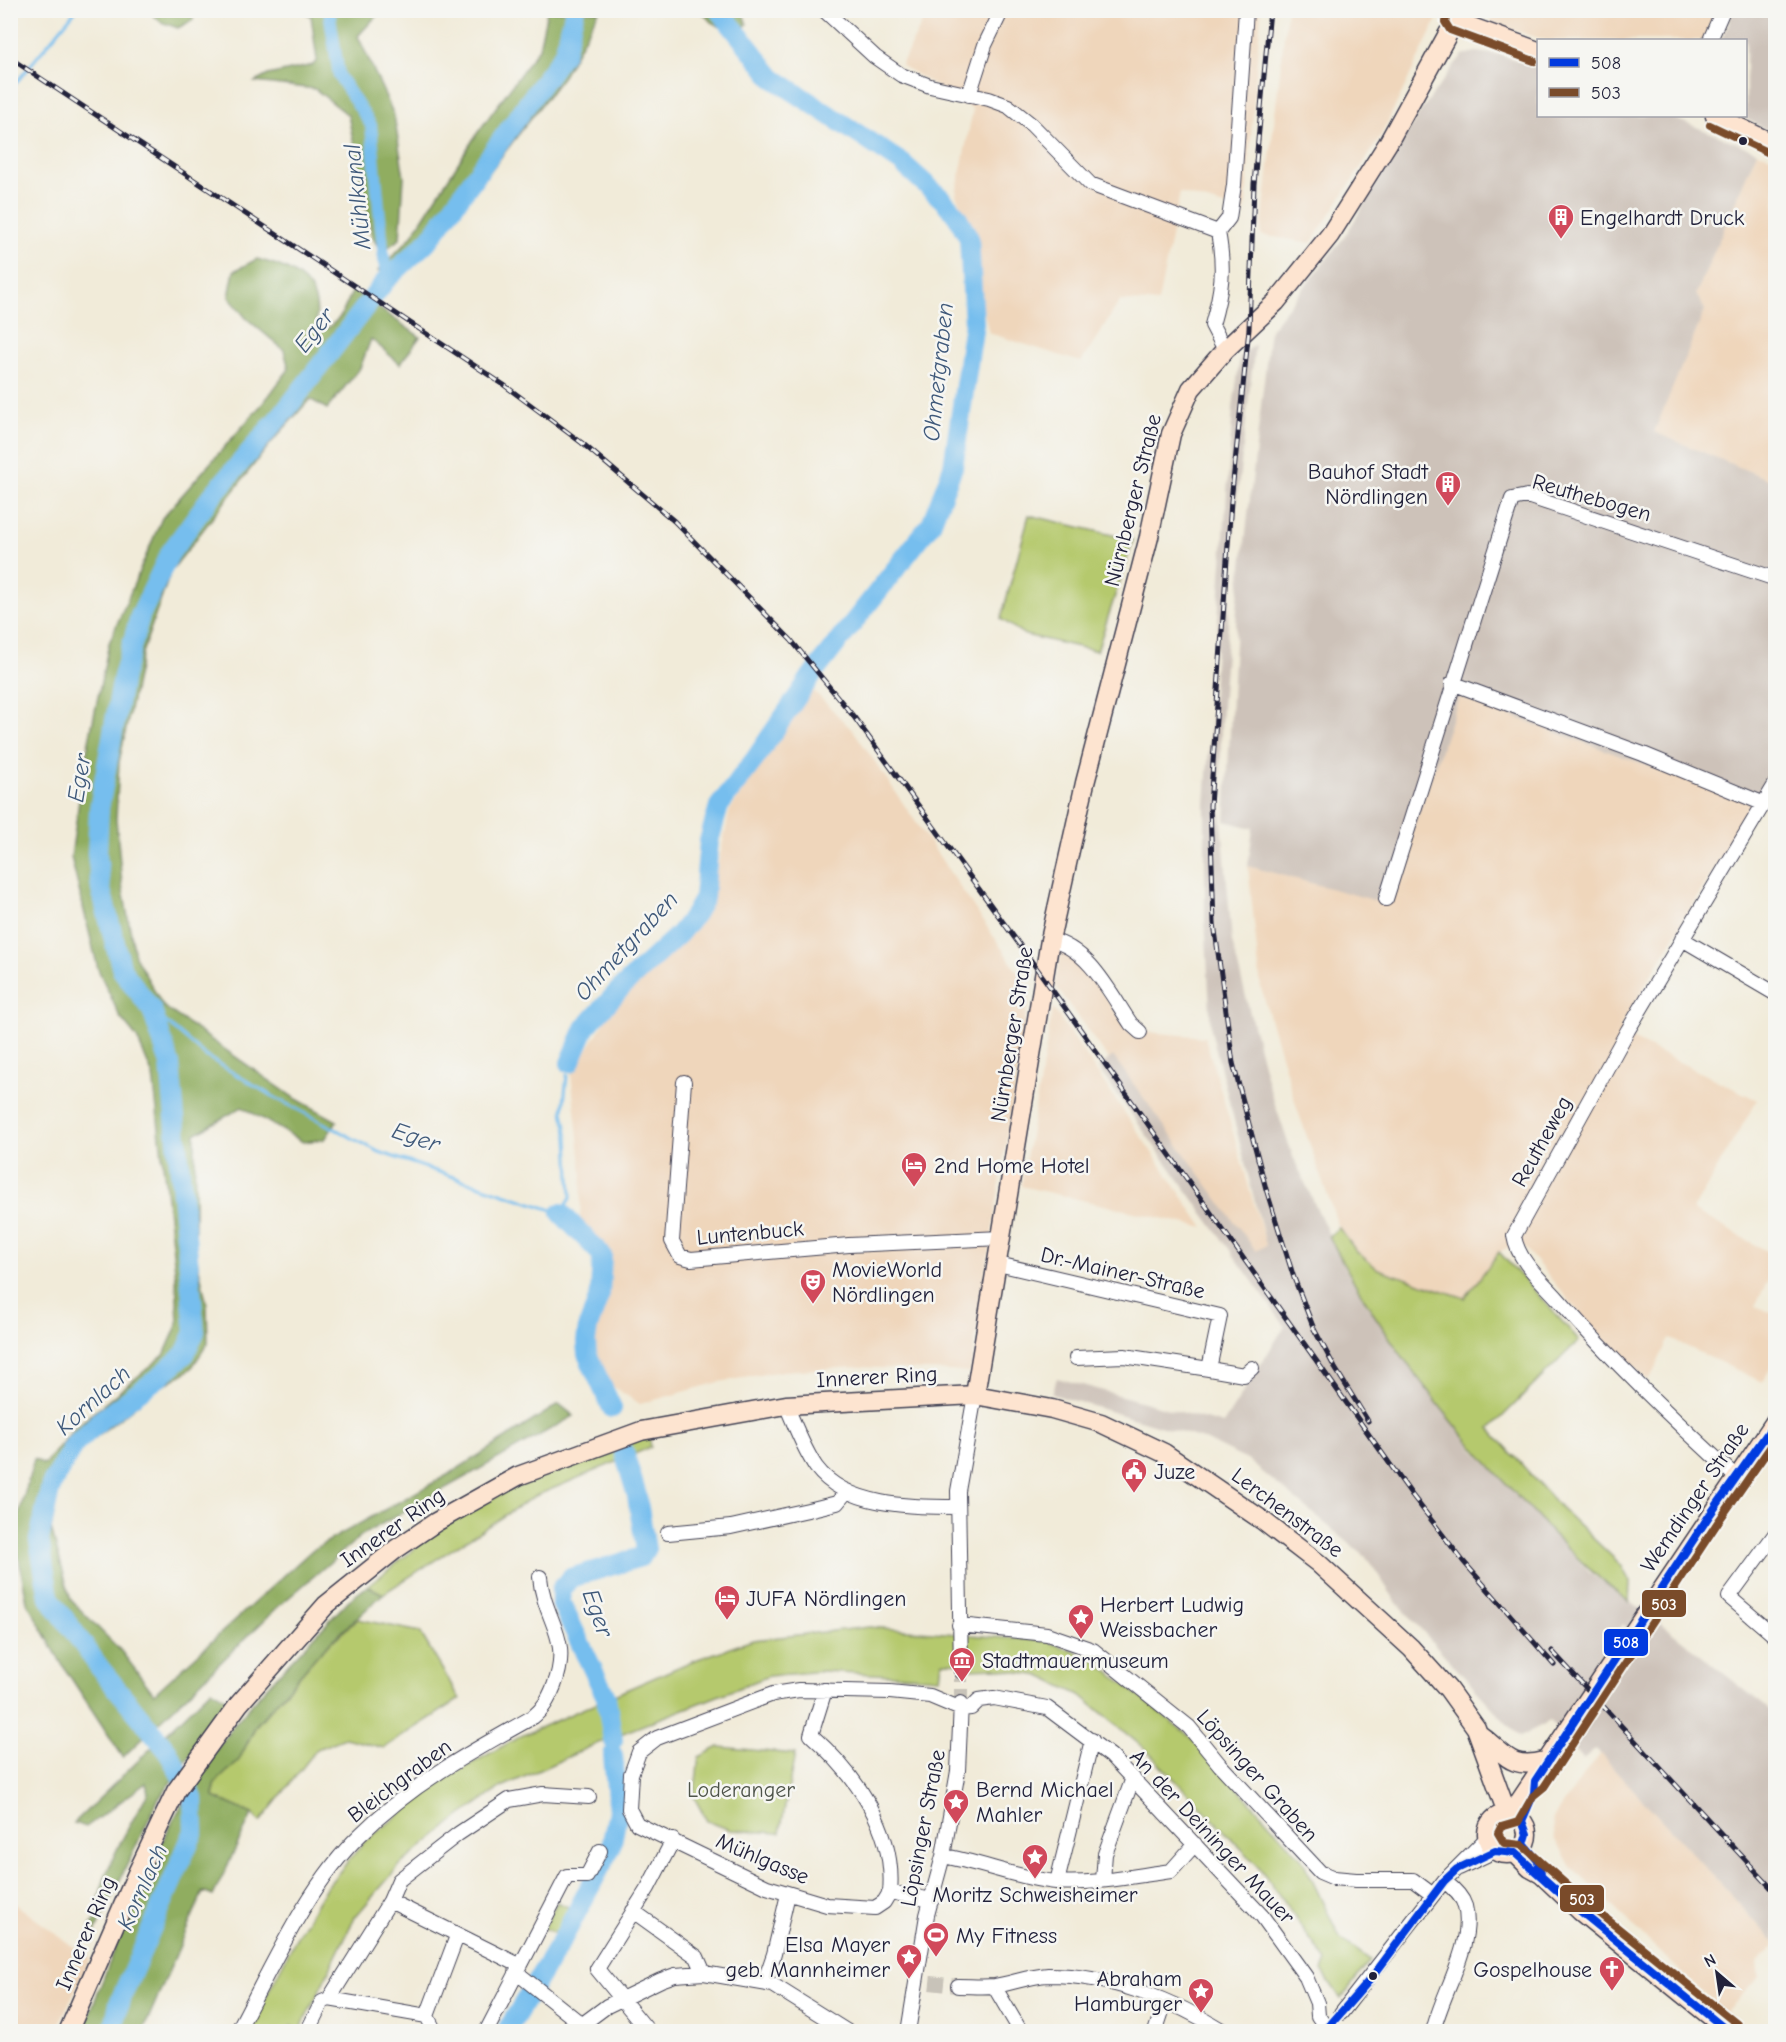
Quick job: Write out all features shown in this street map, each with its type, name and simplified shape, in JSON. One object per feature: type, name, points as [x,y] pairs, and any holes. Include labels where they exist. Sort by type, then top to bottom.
[{"type":"main road","points":[[1458,16],[1537,50]]},
{"type":"main road","name":"Nürnberger Straße","points":[[975,1395],[1050,940],[1113,668],[1149,537],[1171,434],[1191,389],[1225,350],[1276,302],[1330,235],[1388,143],[1458,16]]},
{"type":"main road","points":[[1716,117],[1776,146]]},
{"type":"main road","name":"Innerer Ring","points":[[68,2031],[138,1870],[176,1791],[240,1704],[326,1605],[396,1549],[436,1522],[518,1476],[632,1434],[786,1404],[975,1395]]},
{"type":"main road","name":"Lerchenstraße","points":[[975,1395],[1052,1409],[1101,1423],[1164,1453],[1197,1474],[1318,1563],[1412,1648],[1448,1689],[1480,1736],[1491,1774],[1498,1784],[1509,1816]]},
{"type":"main road","name":"Wemdinger Straße","points":[[1509,1816],[1534,1793],[1534,1780],[1545,1761],[1776,1420]]},
{"type":"main road","points":[[1480,1736],[1495,1746],[1502,1755],[1517,1764],[1545,1761]]},
{"type":"main road","points":[[1509,1816],[1527,1834],[1520,1848],[1505,1854],[1491,1845],[1487,1827],[1509,1816]]},
{"type":"main road","points":[[1520,1848],[1538,1861],[1542,1874],[1580,1911],[1730,2031]]},
{"type":"street","points":[[824,10],[875,57],[901,75],[930,86],[989,99],[1008,106],[1032,125],[1090,184],[1218,232]]},
{"type":"street","points":[[969,95],[985,45],[1002,10]]},
{"type":"street","points":[[1218,232],[1230,218],[1245,10]]},
{"type":"street","points":[[1710,39],[1723,10]]},
{"type":"street","points":[[1218,232],[1224,260],[1222,289],[1212,325],[1225,350]]},
{"type":"street","name":"Reuthebogen","points":[[1386,899],[1452,683],[1512,499],[1527,496],[1776,579]]},
{"type":"street","points":[[1452,683],[1643,754],[1762,803]]},
{"type":"street","name":"Reutheweg","points":[[1736,1477],[1644,1390],[1577,1321],[1525,1262],[1515,1247],[1514,1236],[1628,1030],[1776,783]]},
{"type":"street","points":[[1682,939],[1774,991]]},
{"type":"street","name":"Nürnberger Straße","points":[[1050,940],[1075,948],[1140,1032]]},
{"type":"street","name":"Luntenbuck","points":[[684,1082],[672,1241],[680,1256],[691,1259],[859,1244],[1001,1238]]},
{"type":"street","name":"Dr.-Mainer-Straße","points":[[998,1264],[1220,1316],[1209,1370]]},
{"type":"street","points":[[1076,1358],[1124,1356],[1244,1375],[1252,1368]]},
{"type":"street","name":"Nürnberger Straße","points":[[961,1671],[958,1507],[964,1446],[975,1395]]},
{"type":"street","points":[[786,1404],[813,1462],[833,1484],[847,1491],[881,1500],[958,1507]]},
{"type":"street","points":[[668,1533],[731,1527],[808,1510],[837,1503],[847,1491]]},
{"type":"street","points":[[1776,1533],[1729,1597],[1776,1637]]},
{"type":"street","name":"Bleichgraben","points":[[237,2031],[318,1887],[360,1835],[431,1777],[533,1717],[545,1707],[556,1679],[561,1647],[541,1590],[540,1577]]},
{"type":"street","name":"Löpsinger Graben","points":[[959,1625],[1047,1634],[1093,1650],[1189,1727],[1220,1765],[1320,1872],[1334,1878],[1356,1880],[1413,1880],[1433,1895]]},
{"type":"street","name":"Mühlgasse","points":[[825,1690],[799,1690],[773,1694],[657,1738],[639,1752],[636,1759],[631,1774],[629,1809],[636,1824],[767,1887],[788,1894],[827,1905],[875,1908],[884,1902],[890,1885]]},
{"type":"street","points":[[932,1900],[890,1885],[886,1848],[875,1816],[849,1771],[812,1735],[825,1690],[930,1696],[961,1706]]},
{"type":"street","name":"An der Deininger Mauer","points":[[961,1706],[971,1707],[979,1700],[994,1698],[1047,1708],[1092,1740],[1133,1778],[1220,1869],[1285,1945],[1306,1977],[1317,2003],[1318,2016],[1327,2029]]},
{"type":"street","name":"Löpsinger Straße","points":[[908,2031],[923,1983],[927,1916],[943,1856],[958,1772],[961,1706]]},
{"type":"street","points":[[1057,1882],[1092,1740]]},
{"type":"street","points":[[1103,1880],[1105,1854],[1133,1778]]},
{"type":"street","points":[[329,1999],[390,1901],[399,1880],[458,1834],[509,1800],[543,1794],[589,1797]]},
{"type":"street","points":[[649,2031],[597,1969],[673,1840]]},
{"type":"street","points":[[943,1856],[1057,1882],[1103,1880],[1171,1871],[1195,1844]]},
{"type":"street","points":[[1341,2013],[1444,1881],[1491,1845]]},
{"type":"street","points":[[486,2031],[567,1876],[587,1876],[600,1851]]},
{"type":"street","points":[[1433,2031],[1458,1965],[1466,1924],[1465,1906],[1444,1881]]},
{"type":"street","points":[[764,1983],[774,1954],[788,1894]]},
{"type":"street","points":[[390,1901],[517,1969],[576,2027],[621,2000],[675,1975],[704,1973],[773,1985],[848,2031]]},
{"type":"street","points":[[633,1911],[697,1957],[704,1973]]},
{"type":"street","points":[[435,2031],[427,2016],[457,1936]]},
{"type":"street","points":[[958,1986],[994,1986],[1048,1975],[1071,1977],[1125,1987],[1165,2002],[1225,2031]]},
{"type":"street","points":[[994,1986],[1021,2031]]},
{"type":"street","points":[[307,2031],[322,2002],[329,1999],[427,2016]]},
{"type":"street","points":[[1155,2031],[1165,2002]]},
{"type":"shaded area","points":[[928,11],[1261,11],[1245,212],[1180,193],[1158,302],[1120,301],[1081,362],[989,333],[971,258],[971,229],[956,195],[973,109],[901,65]]},
{"type":"shaded area","points":[[1287,11],[1441,11],[1379,140],[1311,243],[1261,235]]},
{"type":"shaded area","points":[[1494,11],[1715,11],[1703,39],[1543,39],[1489,23]]},
{"type":"shaded area","points":[[1734,11],[1775,11],[1775,134],[1743,117],[1747,117],[1747,39],[1721,39]]},
{"type":"shaded area","points":[[1476,52],[1502,55],[1537,68],[1537,117],[1671,117],[1757,151],[1696,294],[1705,310],[1654,432],[1775,482],[1775,768],[1753,804],[1459,697],[1388,904],[1248,866],[1253,828],[1225,821],[1237,608],[1270,330],[1345,236],[1421,111],[1463,55]]},
{"type":"shaded area","points":[[1757,151],[1775,159],[1775,482],[1653,432],[1705,310],[1696,294]]},
{"type":"shaded area","points":[[1255,344],[1237,497],[1221,722],[1220,799],[1232,942],[1268,1084],[1293,1157],[1344,1267],[1365,1302],[1473,1449],[1590,1573],[1655,1619],[1775,1714],[1775,1943],[1596,1749],[1583,1760],[1550,1721],[1519,1737],[1397,1603],[1367,1558],[1249,1461],[1203,1439],[1052,1394],[1057,1378],[1223,1424],[1285,1326],[1098,1068],[1113,1056],[1256,1251],[1266,1245],[1211,1030],[1205,918],[1205,804],[1233,408],[1240,357]],"holes":[[[1623,1624],[1639,1642],[1626,1662],[1609,1644]]]},
{"type":"shaded area","points":[[813,690],[856,734],[1030,990],[970,1372],[860,1367],[782,1371],[719,1382],[640,1404],[604,1381],[591,1338],[606,1247],[580,1222],[582,1172],[571,1075],[614,1007],[707,913],[730,810]]},
{"type":"shaded area","points":[[1459,697],[1753,804],[1621,1026],[1634,1040],[1757,1100],[1693,1210],[1775,1256],[1775,1266],[1755,1306],[1775,1314],[1775,1361],[1762,1382],[1669,1338],[1649,1381],[1592,1328],[1519,1241],[1499,1252],[1466,1298],[1378,1269],[1357,1252],[1339,1228],[1297,1108],[1261,988],[1248,866],[1388,903]]},
{"type":"shaded area","points":[[1062,950],[1077,957],[1134,1039],[1146,1032],[1205,1037],[1266,1245],[1256,1252],[1113,1057],[1109,1060],[1054,984]]},
{"type":"shaded area","points":[[1053,1008],[1127,1116],[1204,1228],[1021,1186]]},
{"type":"shaded area","points":[[1600,1753],[1775,1943],[1775,1947],[1758,1962],[1760,1977],[1724,2013],[1571,1867],[1555,1838],[1552,1819]]},
{"type":"shaded area","points":[[10,1900],[90,1959],[56,2031],[11,2031]]},
{"type":"green space","points":[[149,11],[193,11],[193,20],[178,28],[161,22]]},
{"type":"green space","points":[[303,11],[381,11],[358,36],[394,115],[404,177],[400,239],[381,252],[372,236],[348,115],[315,89],[255,82],[268,75],[313,65],[317,60],[311,16]]},
{"type":"green space","points":[[547,11],[599,11],[563,76],[427,254],[412,260],[395,284],[378,271],[411,237],[476,135],[539,48]]},
{"type":"green space","points":[[701,11],[742,11],[747,24],[736,35],[711,22]]},
{"type":"green space","points":[[257,259],[281,266],[301,278],[314,296],[316,321],[328,328],[341,316],[353,290],[420,337],[400,364],[371,339],[360,368],[327,409],[310,399],[269,445],[171,571],[142,653],[119,762],[116,819],[122,884],[135,956],[163,1006],[293,1097],[337,1121],[325,1139],[303,1142],[242,1107],[195,1134],[195,1250],[207,1305],[208,1343],[191,1369],[157,1389],[81,1449],[59,1487],[51,1529],[71,1600],[121,1651],[154,1694],[312,1550],[451,1473],[559,1404],[574,1416],[362,1535],[279,1606],[123,1757],[63,1666],[27,1602],[14,1533],[34,1459],[44,1464],[76,1427],[164,1355],[178,1323],[176,1279],[153,1076],[137,1038],[120,1017],[98,969],[71,857],[84,765],[109,643],[162,518],[264,402],[289,369],[284,350],[246,318],[229,297],[234,271]]},
{"type":"green space","points":[[1029,515],[1133,540],[1097,651],[1025,635],[1001,619]]},
{"type":"green space","points":[[1339,1228],[1357,1252],[1378,1269],[1465,1298],[1499,1252],[1579,1340],[1490,1429],[1558,1505],[1621,1565],[1630,1582],[1629,1602],[1588,1568],[1551,1531],[1498,1475],[1443,1411],[1393,1344],[1349,1273],[1329,1236]]},
{"type":"green space","points":[[649,1435],[651,1447],[533,1497],[383,1594],[368,1586],[444,1525],[509,1489]]},
{"type":"green space","points":[[368,1586],[383,1594],[321,1651],[256,1725],[239,1760],[214,1784],[214,1797],[252,1814],[213,1896],[203,1892],[143,2031],[83,2032],[147,1873],[186,1796],[209,1760],[234,1725],[276,1677],[349,1600]]},
{"type":"green space","points":[[358,1619],[420,1632],[460,1699],[384,1748],[345,1738],[317,1749],[260,1822],[252,1814],[214,1797],[214,1784],[239,1760],[256,1726],[321,1651]]},
{"type":"green space","points":[[869,1627],[1046,1641],[1091,1658],[1193,1739],[1302,1859],[1340,1938],[1370,1960],[1341,1999],[1322,1971],[1326,1961],[1259,1867],[1146,1750],[1080,1695],[1040,1676],[995,1668],[972,1669],[972,1663],[942,1662],[940,1678],[823,1671],[769,1676],[605,1740],[500,1788],[451,1823],[400,1865],[355,1917],[300,2030],[291,2026],[285,2031],[248,2032],[295,1940],[325,1889],[364,1842],[451,1775],[521,1736],[692,1661],[753,1640]]},
{"type":"green space","points":[[212,1689],[229,1701],[158,1800],[95,1932],[90,1927],[98,1916],[102,1886],[115,1853],[148,1793],[146,1783],[86,1827],[74,1823]]},
{"type":"green space","name":"Loderanger","points":[[719,1747],[795,1754],[780,1833],[730,1830],[707,1821],[694,1797],[699,1757]]},
{"type":"green space","points":[[557,1902],[575,1910],[561,1937],[544,1928]]},
{"type":"waterway","points":[[10,90],[76,10]]},
{"type":"waterway","name":"Mühlkanal","points":[[329,10],[339,76],[371,125],[386,280]]},
{"type":"waterway","name":"Eger","points":[[113,2032],[119,2003],[194,1831],[193,1798],[167,1750],[100,1668],[49,1597],[39,1540],[51,1485],[74,1445],[102,1419],[158,1378],[185,1354],[195,1332],[170,1064],[152,1010],[122,970],[101,890],[97,854],[99,809],[123,677],[140,616],[170,553],[210,498],[289,406],[386,280],[430,239],[564,53],[575,10]]},
{"type":"waterway","name":"Ohmetgraben","points":[[719,10],[773,78],[902,163],[942,199],[957,216],[969,238],[974,323],[953,467],[931,524],[819,666]]},
{"type":"waterway","name":"Ohmetgraben","points":[[570,1063],[585,1028],[619,990],[679,934],[695,914],[704,898],[709,841],[719,806],[755,759],[812,675]]},
{"type":"waterway","name":"Eger","points":[[152,1010],[207,1057],[272,1096],[379,1152],[561,1213],[571,1197],[568,1138],[563,1111],[567,1075]]},
{"type":"waterway","name":"Eger","points":[[561,1213],[602,1255],[600,1294],[588,1327],[586,1342],[587,1354],[612,1408]]},
{"type":"waterway","name":"Eger","points":[[613,1740],[606,1697],[561,1603],[561,1590],[570,1578],[641,1557],[646,1550],[637,1496],[624,1452]]},
{"type":"waterway","name":"Eger","points":[[506,2032],[563,1938],[611,1847],[618,1811],[613,1755]]},
{"type":"waterway","points":[[563,1938],[561,1931],[570,1913],[578,1912]]},
{"type":"tunnel","points":[[961,1671],[961,1703]]},
{"type":"tunnel","points":[[930,1983],[958,1986]]},
{"type":"railway","points":[[1270,10],[1254,184],[1249,329],[1231,501],[1210,806],[1214,923],[1233,1063],[1266,1189],[1294,1278],[1314,1329],[1368,1421]]},
{"type":"railway","points":[[10,58],[504,385],[582,443],[674,521],[791,640],[854,717],[1043,977],[1412,1495],[1463,1561],[1554,1665]]},
{"type":"railway","points":[[1552,1651],[1776,1893]]},
{"type":"transit line","name":"503","points":[[1449,10],[1445,22],[1450,30],[1534,61]]},
{"type":"transit line","name":"503","points":[[1710,125],[1771,154]]},
{"type":"transit line","name":"508","points":[[1541,1874],[1538,1861],[1524,1844],[1527,1834],[1522,1821],[1534,1793],[1535,1781],[1709,1516],[1776,1421]]},
{"type":"transit line","name":"503","points":[[1737,2024],[1587,1903],[1522,1845],[1504,1843],[1498,1833],[1501,1827],[1518,1822],[1533,1796],[1544,1787],[1718,1522],[1776,1439]]},
{"type":"transit line","name":"508","points":[[1324,2032],[1373,1976],[1444,1881],[1457,1869],[1495,1851],[1515,1853],[1580,1911],[1729,2032]]},
{"type":"place","name":"Engelhardt Druck","points":[[1561,240]]},
{"type":"place","name":"Bauhof Stadt Nördlingen","points":[[1448,507]]},
{"type":"place","name":"2nd Home Hotel","points":[[914,1188]]},
{"type":"place","name":"MovieWorld Nördlingen","points":[[813,1305]]},
{"type":"place","name":"Juze","points":[[1134,1494]]},
{"type":"place","name":"JUFA Nördlingen","points":[[727,1621]]},
{"type":"place","name":"Herbert Ludwig Weissbacher","points":[[1081,1640]]},
{"type":"place","name":"Stadtmauermuseum","points":[[962,1683]]},
{"type":"place","name":"Bernd Michael Mahler","points":[[956,1825]]},
{"type":"place","name":"Moritz Schweisheimer","points":[[1035,1880]]},
{"type":"place","name":"My Fitness","points":[[936,1958]]},
{"type":"place","name":"Elsa Mayer geb. Mannheimer","points":[[909,1980]]},
{"type":"place","name":"Gospelhouse","points":[[1612,1992]]},
{"type":"place","name":"Abraham Hamburger","points":[[1201,2014]]},
{"type":"water label","name":"Kornlach","points":[[93,1400]]},
{"type":"water label","name":"Kornlach","points":[[142,1887]]}]
